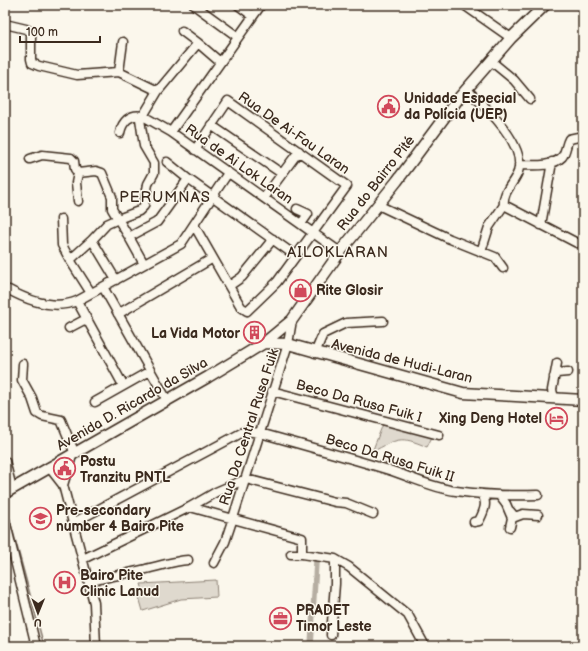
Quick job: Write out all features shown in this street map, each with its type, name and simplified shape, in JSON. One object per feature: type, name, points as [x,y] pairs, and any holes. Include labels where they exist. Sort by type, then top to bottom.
[{"type":"main road","name":"Rua do Bairro Pité","points":[[264,343],[292,320],[340,252],[378,205],[466,89],[511,38],[545,5]]},
{"type":"main road","name":"Avenida de Hudi-Laran","points":[[264,343],[288,344],[315,353],[463,393],[583,400]]},
{"type":"main road","name":"Avenida D. Ricardo da Silva","points":[[10,490],[73,455],[264,343]]},
{"type":"street","points":[[194,5],[238,37]]},
{"type":"street","points":[[238,5],[253,16]]},
{"type":"street","name":"Rua de Ai Lok Laran","points":[[261,5],[171,132],[228,174],[340,252]]},
{"type":"street","points":[[464,5],[511,38]]},
{"type":"street","points":[[5,24],[26,29],[30,32],[31,59],[32,63],[38,66],[77,74],[119,72],[158,91]]},
{"type":"street","points":[[182,31],[220,62]]},
{"type":"street","points":[[119,72],[123,42]]},
{"type":"street","points":[[70,260],[107,224],[140,211],[144,206],[148,184],[154,174],[154,163],[144,146],[140,124],[158,91],[198,43]]},
{"type":"street","points":[[491,61],[514,80],[530,99]]},
{"type":"street","points":[[466,89],[480,101],[513,142],[519,165],[519,170],[506,194],[504,205],[488,227],[481,252]]},
{"type":"street","name":"Rua De Ai-Fau Laran","points":[[195,150],[228,101],[347,186],[313,232]]},
{"type":"street","points":[[120,133],[122,124],[126,119],[140,115],[171,132]]},
{"type":"street","points":[[211,125],[281,173]]},
{"type":"street","points":[[519,165],[539,165],[552,162],[563,156],[569,139],[583,136]]},
{"type":"street","points":[[264,198],[281,173],[299,151]]},
{"type":"street","points":[[30,159],[42,155],[71,158],[74,161],[75,169],[78,173],[76,183],[78,201]]},
{"type":"street","points":[[167,162],[296,256]]},
{"type":"street","points":[[541,225],[552,162]]},
{"type":"street","points":[[78,173],[96,171],[102,173],[112,198],[112,209],[144,264]]},
{"type":"street","points":[[9,290],[30,301],[65,305],[77,302],[181,244],[228,174]]},
{"type":"street","points":[[129,236],[157,222],[188,178]]},
{"type":"street","points":[[378,205],[495,257],[503,268]]},
{"type":"street","points":[[504,205],[577,244]]},
{"type":"street","points":[[297,209],[308,214],[301,224]]},
{"type":"street","points":[[61,219],[62,245],[91,293]]},
{"type":"street","points":[[194,225],[244,310],[249,311],[273,286],[313,232]]},
{"type":"street","points":[[229,286],[242,277],[273,239]]},
{"type":"street","points":[[92,240],[116,280]]},
{"type":"street","points":[[118,314],[213,258]]},
{"type":"street","points":[[103,287],[166,400]]},
{"type":"street","points":[[77,302],[123,385]]},
{"type":"street","points":[[69,328],[86,319]]},
{"type":"street","name":"Rua Da Central Rusa Fuik","points":[[214,563],[225,542],[246,479],[272,391],[288,344],[292,320]]},
{"type":"street","points":[[315,353],[323,334],[343,324],[382,321]]},
{"type":"street","points":[[554,398],[554,380],[557,363]]},
{"type":"street","points":[[23,364],[22,380],[32,398],[35,411],[40,416],[62,420],[73,455],[63,485]]},
{"type":"street","points":[[95,402],[150,371]]},
{"type":"street","points":[[554,380],[557,373],[568,372]]},
{"type":"street","name":"Beco Da Rusa Fuik I","points":[[272,391],[439,435]]},
{"type":"street","name":"Beco Da Rusa Fuik II","points":[[73,523],[245,431],[260,433],[363,462],[412,477],[435,487],[483,497],[497,495],[538,495]]},
{"type":"street","points":[[5,461],[10,490]]},
{"type":"street","points":[[49,468],[63,485],[83,559],[94,603],[96,646]]},
{"type":"street","points":[[83,559],[190,507],[216,492],[246,479],[335,502],[346,503],[373,514]]},
{"type":"street","points":[[497,495],[515,517],[523,514],[538,515]]},
{"type":"street","points":[[474,522],[479,521],[482,514],[483,497]]},
{"type":"street","points":[[190,507],[302,538],[302,554]]},
{"type":"street","points":[[509,511],[512,518],[510,527]]},
{"type":"street","points":[[5,520],[36,646]]},
{"type":"street","points":[[291,554],[302,554],[335,559],[349,567],[408,615],[425,646]]},
{"type":"street","points":[[331,635],[335,584],[335,559]]},
{"type":"street","points":[[89,582],[109,576],[146,569],[171,561],[188,560]]},
{"type":"shaded area","points":[[383,424],[432,437],[427,447],[411,441],[399,440],[387,444],[372,452]]},
{"type":"shaded area","points":[[216,580],[217,597],[181,599],[143,611],[139,597],[145,596],[141,584]]},
{"type":"waterway","points":[[5,502],[44,646]]},
{"type":"waterway","points":[[311,646],[316,562]]},
{"type":"place","name":"Unidade Especial da Polícia (UEP)","points":[[388,106]]},
{"type":"place","name":"Rite Glosir","points":[[300,290]]},
{"type":"place","name":"La Vida Motor","points":[[255,333]]},
{"type":"place","name":"Xing Deng Hotel","points":[[557,418]]},
{"type":"place","name":"Postu Tranzitu PNTL","points":[[64,469]]},
{"type":"place","name":"Pre-secondary number 4 Bairo Pite","points":[[40,518]]},
{"type":"place","name":"Bairo Pite Clinic Lanud","points":[[65,583]]},
{"type":"place","name":"PRADET Timor Leste","points":[[280,618]]},
{"type":"district","name":"PERUMNAS","points":[[165,197]]},
{"type":"district","name":"AILOKLARAN","points":[[338,252]]}]
